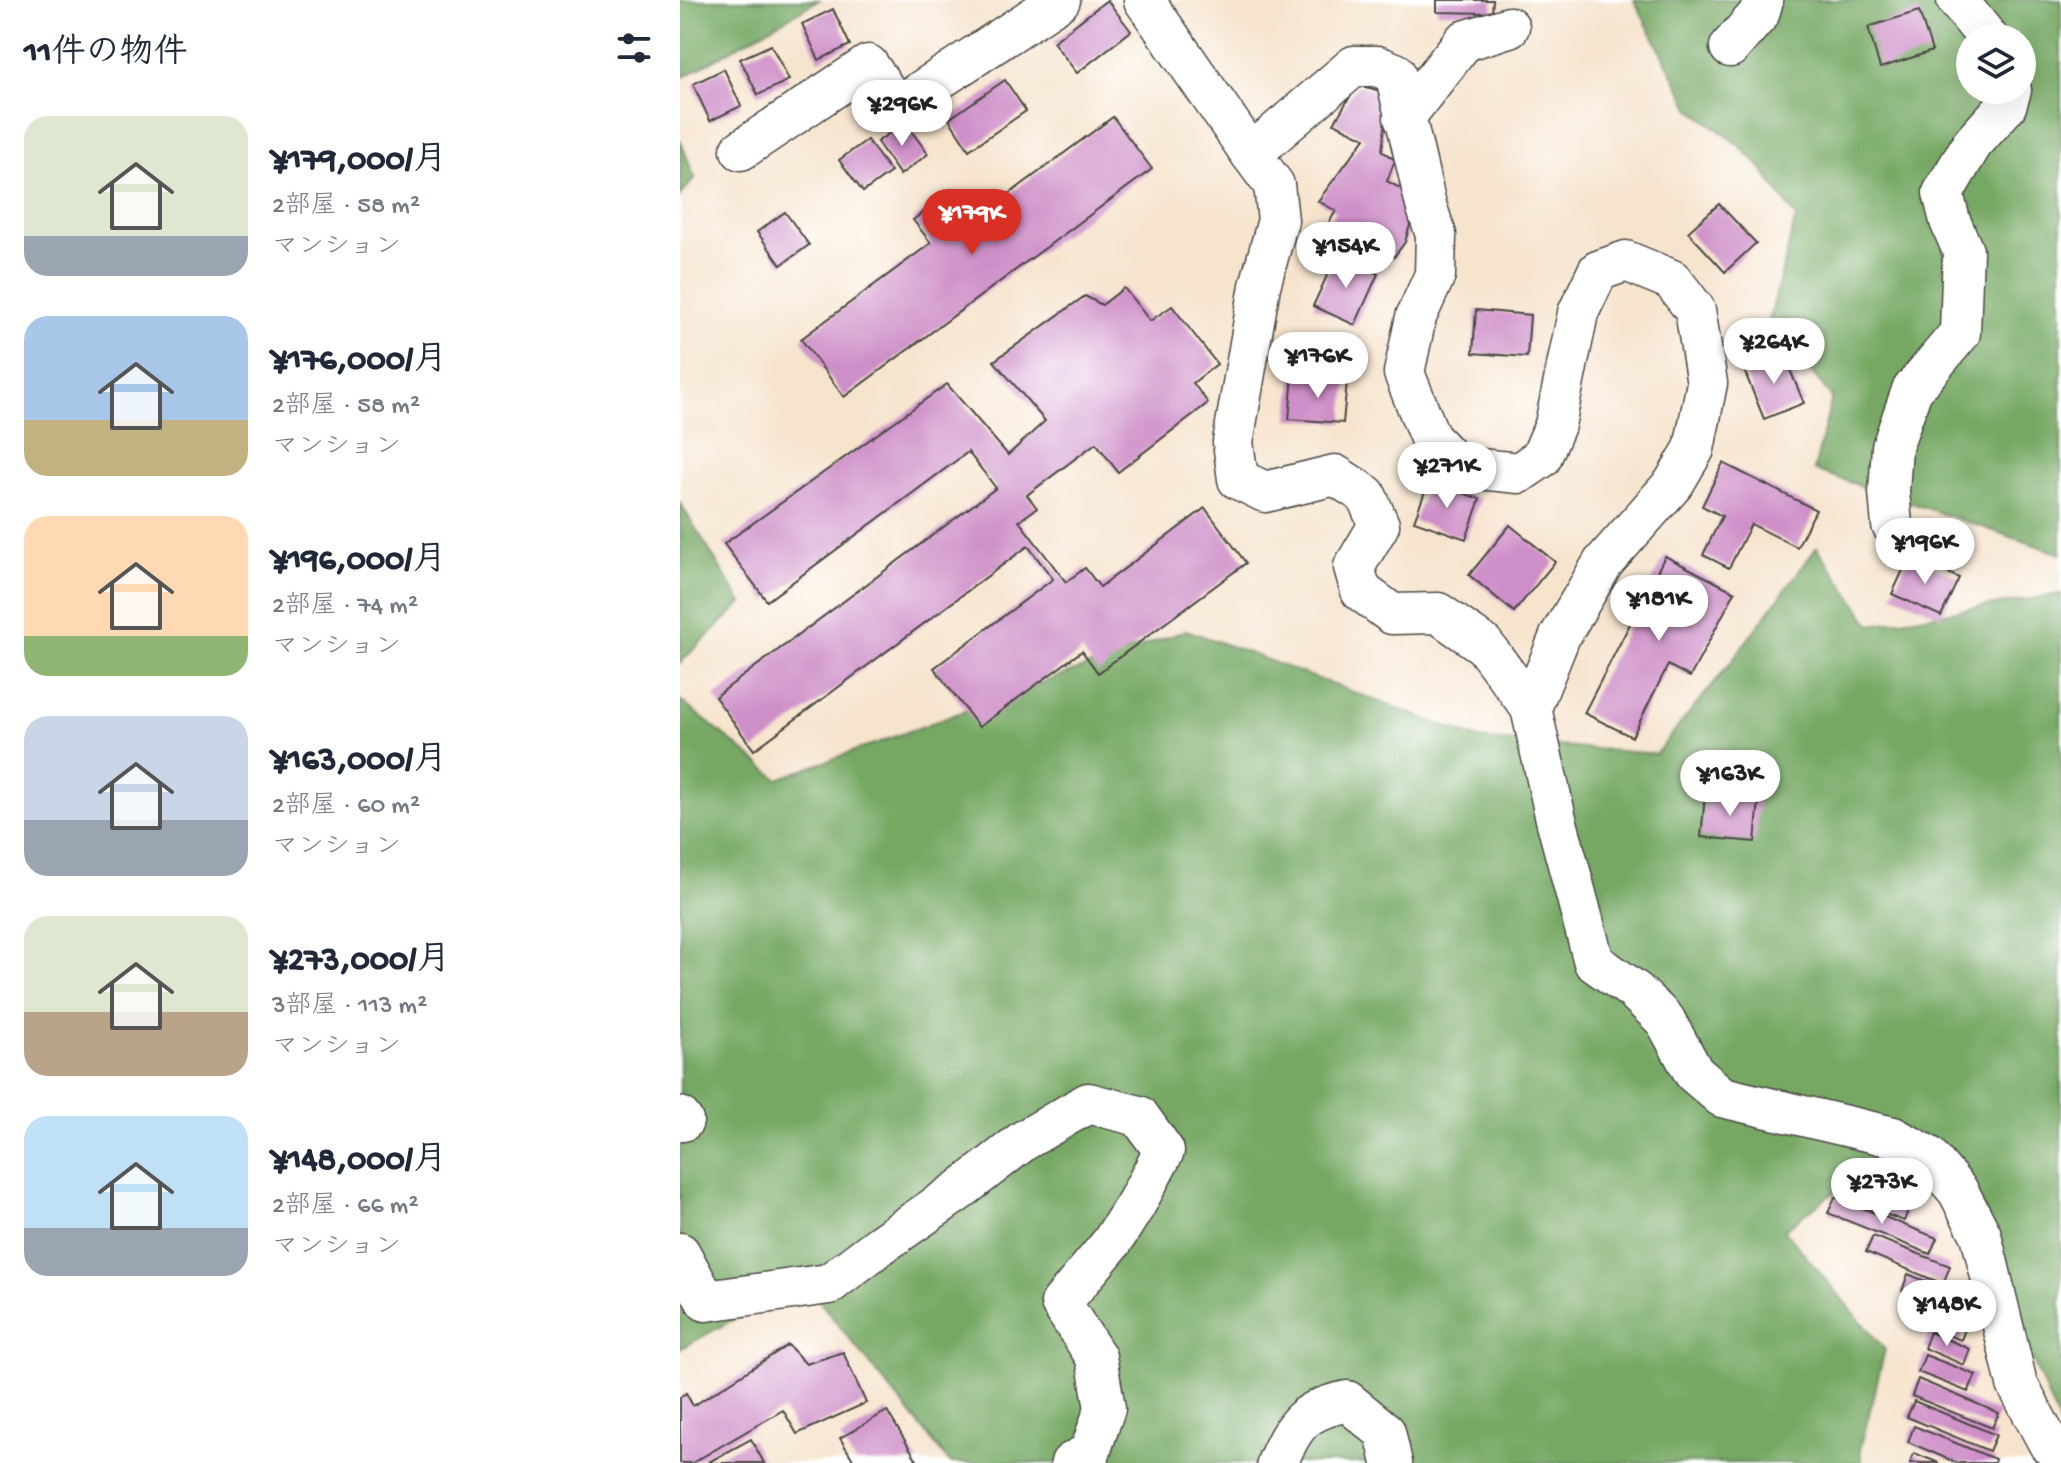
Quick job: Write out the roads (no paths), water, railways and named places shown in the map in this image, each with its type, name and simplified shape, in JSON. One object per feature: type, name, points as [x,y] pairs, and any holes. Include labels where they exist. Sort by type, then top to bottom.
[{"type":"street","points":[[741,150],[868,65],[897,107],[1060,0]]},
{"type":"street","points":[[1144,0],[1274,185],[1278,220],[1260,286],[1233,442],[1238,479],[1265,492],[1335,475],[1366,495],[1379,525],[1354,567],[1361,591],[1392,614],[1438,613],[1484,645],[1531,708],[1556,819],[1594,962],[1635,991],[1665,1020],[1694,1073],[1722,1097],[1893,1137],[1928,1156],[1958,1191],[1981,1235],[2017,1384],[2049,1444],[2061,1456]]},
{"type":"street","points":[[1730,47],[1759,14],[1763,0]]},
{"type":"street","points":[[1957,0],[1977,24]]},
{"type":"street","points":[[1404,118],[1464,41],[1509,27]]},
{"type":"street","points":[[1251,154],[1354,66],[1377,66],[1395,73],[1436,235],[1435,275],[1416,317],[1404,373],[1430,438],[1455,464],[1519,473],[1541,458],[1555,425],[1578,313],[1598,271],[1626,261],[1652,271],[1672,280],[1695,310],[1707,383],[1694,449],[1674,483],[1603,563],[1560,636],[1531,708]]},
{"type":"street","points":[[1892,525],[1889,492],[1892,447],[1912,390],[1960,333],[1963,251],[1950,221],[1943,193],[1972,144],[2007,104]]},
{"type":"street","points":[[680,1253],[706,1301],[829,1284],[1023,1141],[1088,1103],[1139,1116],[1164,1151],[1112,1242],[1061,1303],[1096,1357],[1105,1408],[1090,1452],[1071,1463]]},
{"type":"street","points":[[1277,1463],[1290,1432],[1311,1412],[1347,1401],[1385,1432],[1392,1463]]}]
